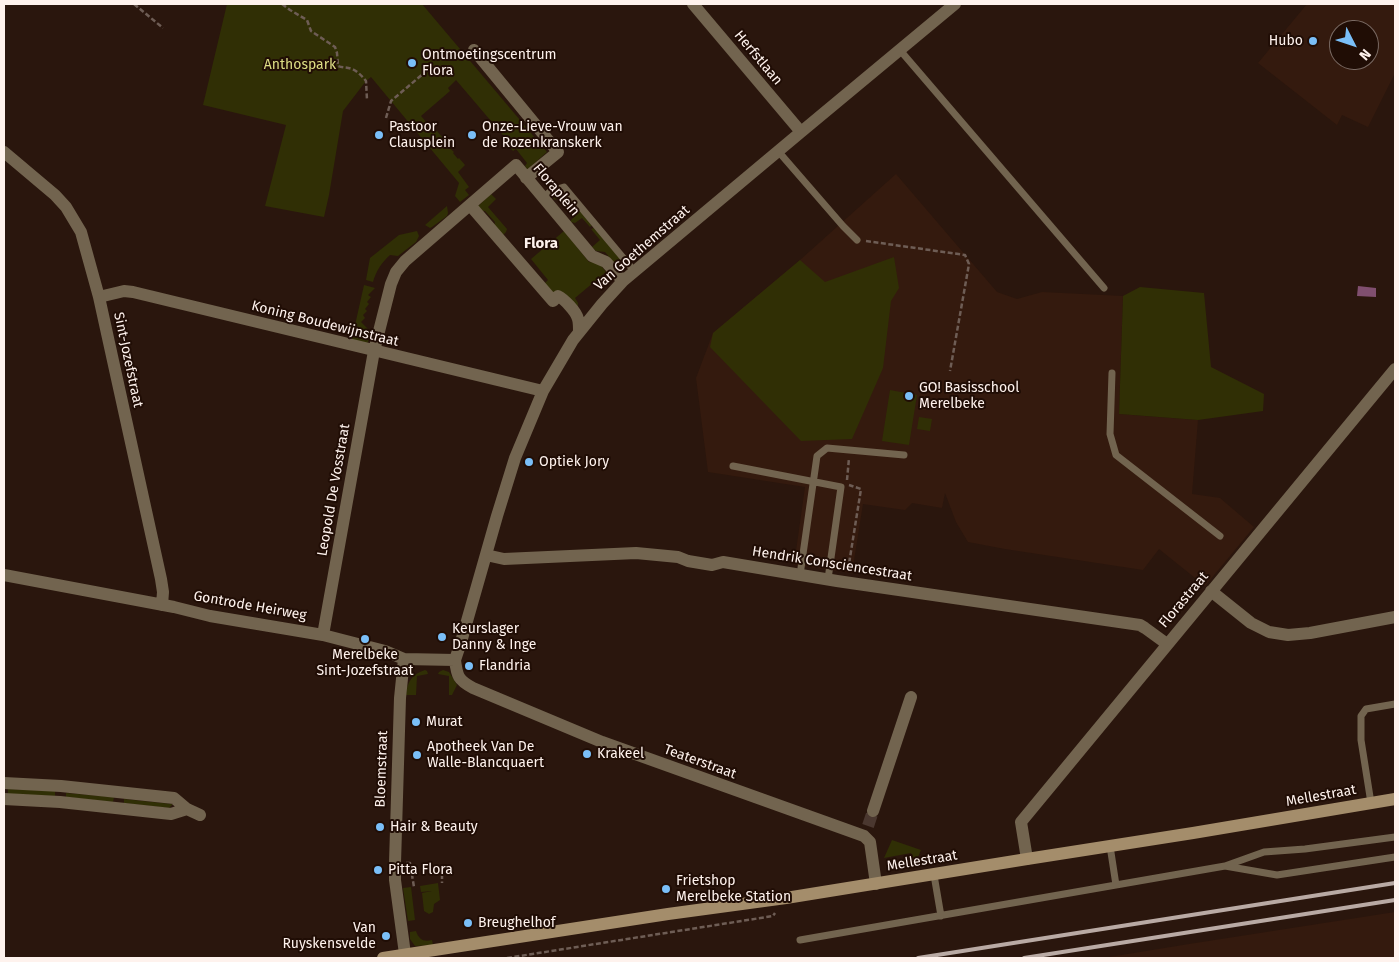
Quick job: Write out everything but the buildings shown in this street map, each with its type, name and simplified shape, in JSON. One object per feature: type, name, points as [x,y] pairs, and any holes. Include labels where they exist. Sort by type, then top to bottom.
[{"type":"street","name":"Herfstlaan","points":[[693,4],[800,132]]},
{"type":"street","name":"Van Goethemstraat","points":[[454,660],[515,458],[544,391],[579,332],[623,281],[954,4]]},
{"type":"street","points":[[474,50],[558,152],[526,178]]},
{"type":"street","name":"Sint-Jozefstraat","points":[[4,152],[66,207],[81,232],[98,297],[161,579],[162,605]]},
{"type":"street","name":"Floraplein","points":[[467,208],[516,166],[592,256],[606,262],[623,281]]},
{"type":"street","points":[[374,351],[391,284],[396,272],[404,261],[467,208],[552,301],[558,296],[561,297],[578,318],[579,332]]},
{"type":"street","name":"Koning Boudewijnstraat","points":[[98,297],[124,291],[133,292],[544,391]]},
{"type":"street","name":"Leopold De Vosstraat","points":[[323,635],[374,351]]},
{"type":"street","name":"Florastraat","points":[[1027,859],[1021,822],[1395,369]]},
{"type":"street","name":"Hendrik Consciencestraat","points":[[486,555],[504,559],[647,553],[678,557],[688,561],[712,565],[723,562],[758,569],[1140,625],[1167,644]]},
{"type":"street","name":"Gontrode Heirweg","points":[[4,574],[210,616],[323,635],[385,651],[404,659],[454,660]]},
{"type":"street","points":[[1212,591],[1251,623],[1269,632],[1288,635],[1310,633],[1395,617]]},
{"type":"street","name":"Bloemstraat","points":[[404,659],[400,698],[395,880],[405,954]]},
{"type":"street","name":"Teaterstraat","points":[[454,660],[457,674],[463,683],[602,742],[866,831],[870,842],[876,884]]},
{"type":"street","points":[[874,811],[911,697]]},
{"type":"street","points":[[4,783],[61,786],[174,798],[187,809],[200,815]]},
{"type":"street","points":[[60,802],[61,786]]},
{"type":"street","points":[[118,808],[120,792]]},
{"type":"street","points":[[4,799],[60,802],[171,814],[187,809]]},
{"type":"street","name":"Mellestraat","points":[[382,958],[934,875],[1193,834],[1395,799]]},
{"type":"lane","points":[[900,49],[1104,288]]},
{"type":"lane","points":[[778,151],[857,240]]},
{"type":"lane","points":[[543,198],[551,191],[564,187],[635,272]]},
{"type":"lane","points":[[1112,373],[1110,434],[1116,454],[1220,536]]},
{"type":"lane","points":[[800,575],[817,456],[828,448],[904,455]]},
{"type":"lane","points":[[733,466],[841,487],[828,579]]},
{"type":"lane","points":[[1371,803],[1361,740],[1361,716],[1366,709],[1395,704]]},
{"type":"lane","points":[[800,940],[1224,866],[1264,852],[1305,850],[1395,837]]},
{"type":"lane","points":[[1110,846],[1116,885]]},
{"type":"lane","points":[[1224,866],[1277,875],[1395,857]]},
{"type":"lane","points":[[934,875],[941,916]]},
{"type":"path","points":[[134,4],[162,28]]},
{"type":"path","points":[[282,4],[307,20],[310,31],[335,47],[338,66],[352,69],[366,81],[367,100]]},
{"type":"path","points":[[386,118],[391,101],[424,73]]},
{"type":"path","points":[[857,240],[965,255],[969,264],[950,371]]},
{"type":"path","points":[[848,572],[861,489],[846,484],[849,450]]},
{"type":"path","points":[[442,874],[442,883]]},
{"type":"path","points":[[507,958],[773,916],[786,898]]},
{"type":"shaded area","points":[[1307,4],[1395,4],[1395,73],[1368,127],[1342,115],[1337,125],[1258,63]]},
{"type":"shaded area","name":"GO! Basisschool Merelbeke","points":[[896,174],[997,292],[1017,299],[1042,292],[1123,296],[1119,414],[1198,420],[1192,494],[1220,498],[1254,527],[1205,586],[1159,549],[1143,570],[968,542],[956,522],[945,493],[942,508],[912,503],[905,510],[863,504],[852,573],[794,565],[805,487],[708,472],[696,378],[713,333],[800,260]]},
{"type":"shaded area","points":[[1358,286],[1376,288],[1376,297],[1357,296]]},
{"type":"shaded area","points":[[1395,912],[1395,958],[1103,958],[1189,944]]},
{"type":"green space","name":"Anthospark","points":[[227,4],[422,4],[547,152],[527,169],[525,166],[527,163],[516,149],[513,151],[506,143],[508,141],[456,80],[448,88],[450,91],[421,116],[435,132],[437,131],[443,138],[441,140],[465,165],[458,172],[469,187],[465,190],[469,195],[460,202],[455,196],[459,183],[371,77],[343,111],[324,217],[265,206],[286,125],[203,105]]},
{"type":"green space","points":[[562,189],[592,225],[590,227],[582,218],[575,223],[571,222],[578,213],[562,194],[555,200],[553,198]]},
{"type":"green space","points":[[491,194],[496,199],[488,207],[507,229],[503,235],[494,226],[495,222],[478,206]]},
{"type":"green space","points":[[447,206],[447,216],[430,228],[425,225]]},
{"type":"green space","points":[[594,228],[621,260],[620,264],[615,264],[605,252],[596,251],[592,247],[600,240],[591,229]]},
{"type":"green space","points":[[417,231],[419,236],[416,242],[398,256],[390,255],[380,267],[373,282],[366,280],[370,258],[399,235]]},
{"type":"green space","points":[[564,231],[589,262],[599,263],[606,272],[575,298],[578,306],[552,298],[542,286],[548,280],[531,259]]},
{"type":"green space","points":[[894,257],[899,288],[891,301],[883,368],[852,439],[801,441],[710,347],[713,333],[800,260],[825,282]]},
{"type":"green space","points":[[364,285],[375,288],[368,295],[371,297],[365,309],[367,311],[363,315],[365,318],[361,322],[371,332],[366,344],[351,343]]},
{"type":"green space","points":[[1140,287],[1204,293],[1211,367],[1264,394],[1263,411],[1198,420],[1119,414],[1123,296]]},
{"type":"green space","points":[[890,390],[917,395],[909,445],[882,441]]},
{"type":"green space","points":[[919,417],[932,419],[930,431],[917,429]]},
{"type":"green space","points":[[425,670],[428,674],[417,676],[416,695],[406,695],[411,679]]},
{"type":"green space","points":[[443,670],[449,672],[457,685],[452,695],[449,695],[449,676],[438,674]]},
{"type":"green space","points":[[8,789],[55,791],[55,796],[8,794]]},
{"type":"green space","points":[[66,793],[114,797],[113,802],[66,797]]},
{"type":"green space","points":[[124,799],[172,805],[169,808],[124,803]]},
{"type":"green space","points":[[892,840],[921,850],[918,857],[913,858],[911,853],[884,858]]},
{"type":"green space","points":[[438,883],[440,900],[434,904],[433,912],[429,914],[424,911],[422,893],[432,891],[421,892],[420,886]]},
{"type":"green space","points":[[411,887],[415,920],[408,921],[403,888]]},
{"type":"green space","points":[[416,931],[422,940],[432,940],[433,945],[415,946],[410,939],[410,932]]},
{"type":"tunnel","points":[[868,826],[873,811]]},
{"type":"railway","points":[[918,958],[1395,883]]},
{"type":"railway","points":[[1024,958],[1395,900]]},
{"type":"place","name":"Hubo","points":[[1313,41]]},
{"type":"place","name":"Ontmoetingscentrum Flora","points":[[412,63]]},
{"type":"place","name":"Pastoor Clausplein","points":[[379,135]]},
{"type":"place","name":"Onze-Lieve-Vrouw van de Rozenkranskerk","points":[[472,135]]},
{"type":"place","name":"GO! Basisschool Merelbeke","points":[[909,396]]},
{"type":"place","name":"Optiek Jory","points":[[529,462]]},
{"type":"place","name":"Keurslager Danny & Inge","points":[[442,637]]},
{"type":"place","name":"Merelbeke Sint-Jozefstraat","points":[[365,639]]},
{"type":"place","name":"Flandria","points":[[469,666]]},
{"type":"place","name":"Murat","points":[[416,722]]},
{"type":"place","name":"Krakeel","points":[[587,754]]},
{"type":"place","name":"Apotheek Van De Walle-Blancquaert","points":[[417,755]]},
{"type":"place","name":"Hair & Beauty","points":[[380,827]]},
{"type":"place","name":"Pitta Flora","points":[[378,870]]},
{"type":"place","name":"Frietshop Merelbeke Station","points":[[666,889]]},
{"type":"place","name":"Breughelhof","points":[[468,923]]},
{"type":"place","name":"Van Ruyskensvelde","points":[[386,936]]},
{"type":"district","name":"Flora","points":[[541,244]]}]
